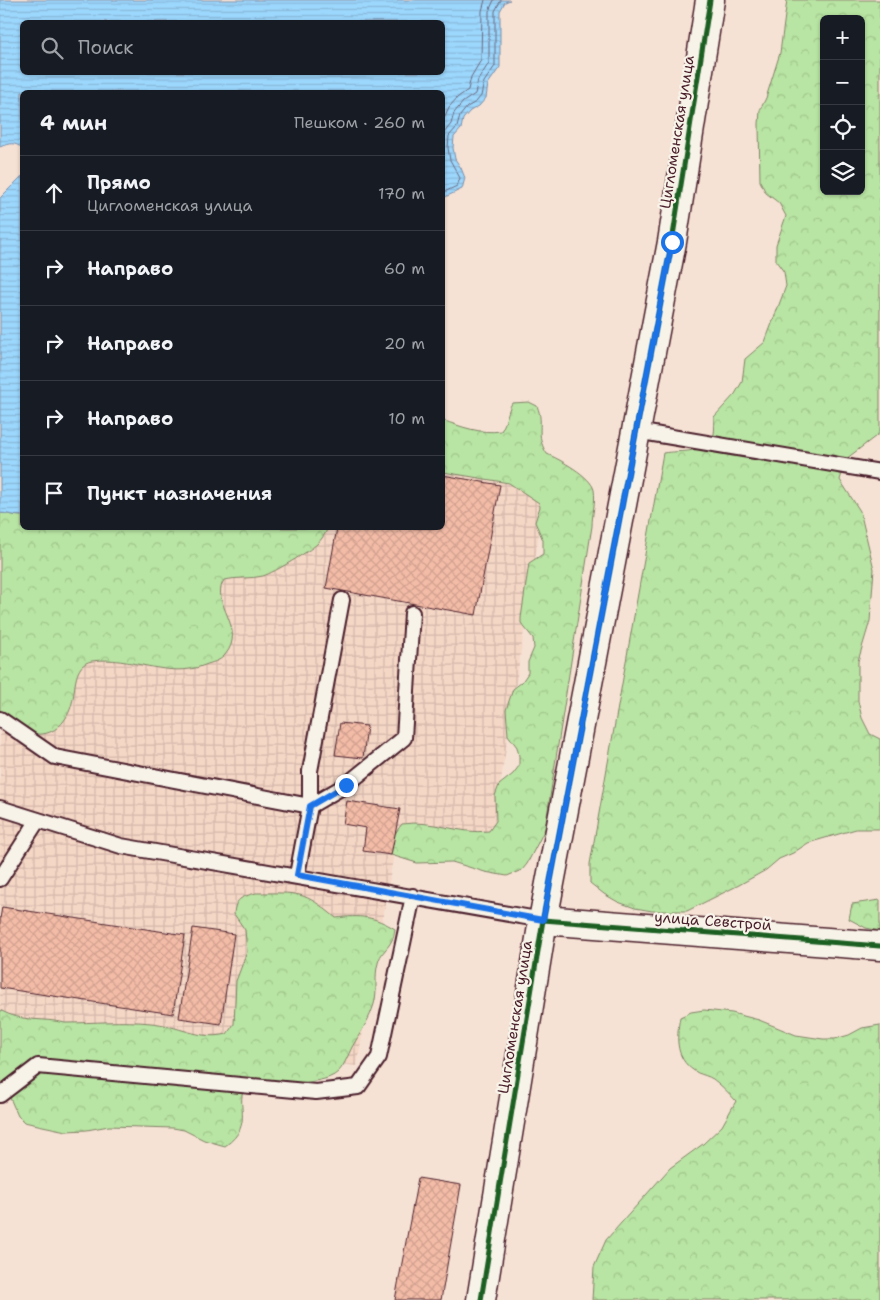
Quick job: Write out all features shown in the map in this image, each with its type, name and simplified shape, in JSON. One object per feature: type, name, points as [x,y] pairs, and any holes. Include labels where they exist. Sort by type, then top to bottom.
[{"type":"street","name":"Цигломенская улица","points":[[481,1300],[543,920],[672,242],[710,0]]},
{"type":"street","name":"улица Севстрой","points":[[543,920],[880,946]]},
{"type":"lane","points":[[636,431],[880,472]]},
{"type":"lane","points":[[297,875],[310,806],[310,771],[342,600]]},
{"type":"lane","points":[[0,719],[55,756],[310,806],[346,785],[404,738],[412,614]]},
{"type":"lane","points":[[0,808],[121,846],[297,875],[543,920]]},
{"type":"lane","points":[[0,879],[38,820]]},
{"type":"lane","points":[[0,1095],[38,1066],[316,1092],[358,1087],[379,1057],[413,896]]},
{"type":"shaded area","points":[[445,461],[547,482],[490,852],[396,842],[357,1066],[0,1024],[0,576],[218,530],[445,530]]},
{"type":"green space","points":[[787,0],[880,0],[880,433],[846,459],[840,480],[860,511],[874,569],[870,621],[858,661],[858,701],[862,718],[870,734],[880,739],[880,829],[856,829],[808,843],[793,853],[779,859],[766,870],[687,911],[652,911],[618,902],[604,894],[590,883],[590,864],[663,453],[693,450],[711,441],[714,434],[714,417],[735,394],[742,382],[745,359],[765,342],[786,286],[784,272],[776,261],[776,245],[786,216],[779,203],[766,193],[760,181],[760,110],[766,98],[780,53]]},
{"type":"green space","points":[[529,402],[537,406],[540,418],[541,441],[547,454],[566,464],[587,479],[594,490],[595,499],[545,829],[527,864],[522,870],[507,876],[485,872],[452,862],[417,863],[391,855],[390,847],[394,835],[402,824],[424,824],[478,832],[489,831],[496,821],[495,796],[499,785],[513,774],[519,766],[517,747],[508,735],[506,710],[513,689],[522,682],[528,673],[528,662],[534,648],[533,638],[521,623],[521,618],[529,563],[543,554],[543,540],[535,522],[540,507],[539,503],[509,483],[445,472],[445,421],[478,431],[501,431],[512,403]]},
{"type":"green space","points":[[0,513],[20,516],[20,530],[327,530],[317,544],[299,557],[263,576],[224,580],[221,598],[231,625],[231,645],[225,655],[215,662],[191,669],[177,670],[120,661],[92,661],[86,663],[78,672],[70,709],[64,721],[55,730],[36,734],[22,731],[0,721]]},
{"type":"green space","points":[[256,893],[299,895],[315,902],[336,918],[367,917],[395,929],[393,939],[380,956],[376,973],[376,994],[372,1009],[366,1024],[338,1072],[324,1079],[295,1083],[270,1080],[252,1082],[243,1092],[240,1129],[235,1138],[225,1146],[204,1140],[184,1130],[173,1128],[109,1126],[66,1131],[24,1122],[18,1116],[10,1098],[0,1085],[0,1010],[16,1017],[65,1023],[140,1022],[161,1024],[207,1036],[227,1034],[234,1024],[236,981],[247,952],[245,930],[234,914],[235,909],[240,899]]},
{"type":"green space","points":[[880,900],[880,931],[866,928],[849,919],[852,904]]},
{"type":"green space","points":[[704,1010],[732,1013],[759,1020],[796,1035],[823,1039],[835,1039],[849,1035],[862,1028],[880,1025],[880,1300],[592,1300],[594,1267],[606,1240],[670,1168],[703,1144],[722,1126],[736,1101],[713,1079],[690,1068],[681,1056],[678,1041],[680,1017],[691,1012]]},
{"type":"water","points":[[0,0],[510,0],[505,2],[500,11],[500,67],[488,84],[486,98],[463,119],[461,129],[454,137],[455,159],[465,178],[462,189],[445,197],[445,90],[20,90],[20,147],[12,144],[0,147]]},
{"type":"water","points":[[20,178],[20,516],[0,513],[0,198]]},
{"type":"building","points":[[445,476],[500,485],[476,615],[326,588],[337,530],[445,530]]},
{"type":"building","points":[[340,723],[367,726],[363,758],[335,755]]},
{"type":"building","points":[[347,801],[400,809],[391,855],[363,851],[366,828],[343,824]]},
{"type":"building","points":[[2,907],[185,935],[173,1014],[0,988],[0,919]]},
{"type":"building","points":[[193,928],[234,934],[221,1024],[179,1018]]},
{"type":"building","points":[[418,1178],[461,1185],[441,1300],[395,1300]]},
{"type":"cycle path","points":[[481,1300],[543,920],[672,242],[710,0]]},
{"type":"cycle path","points":[[543,920],[880,946]]},
{"type":"route","points":[[346,785],[310,806],[297,875],[543,920],[672,242]]}]
